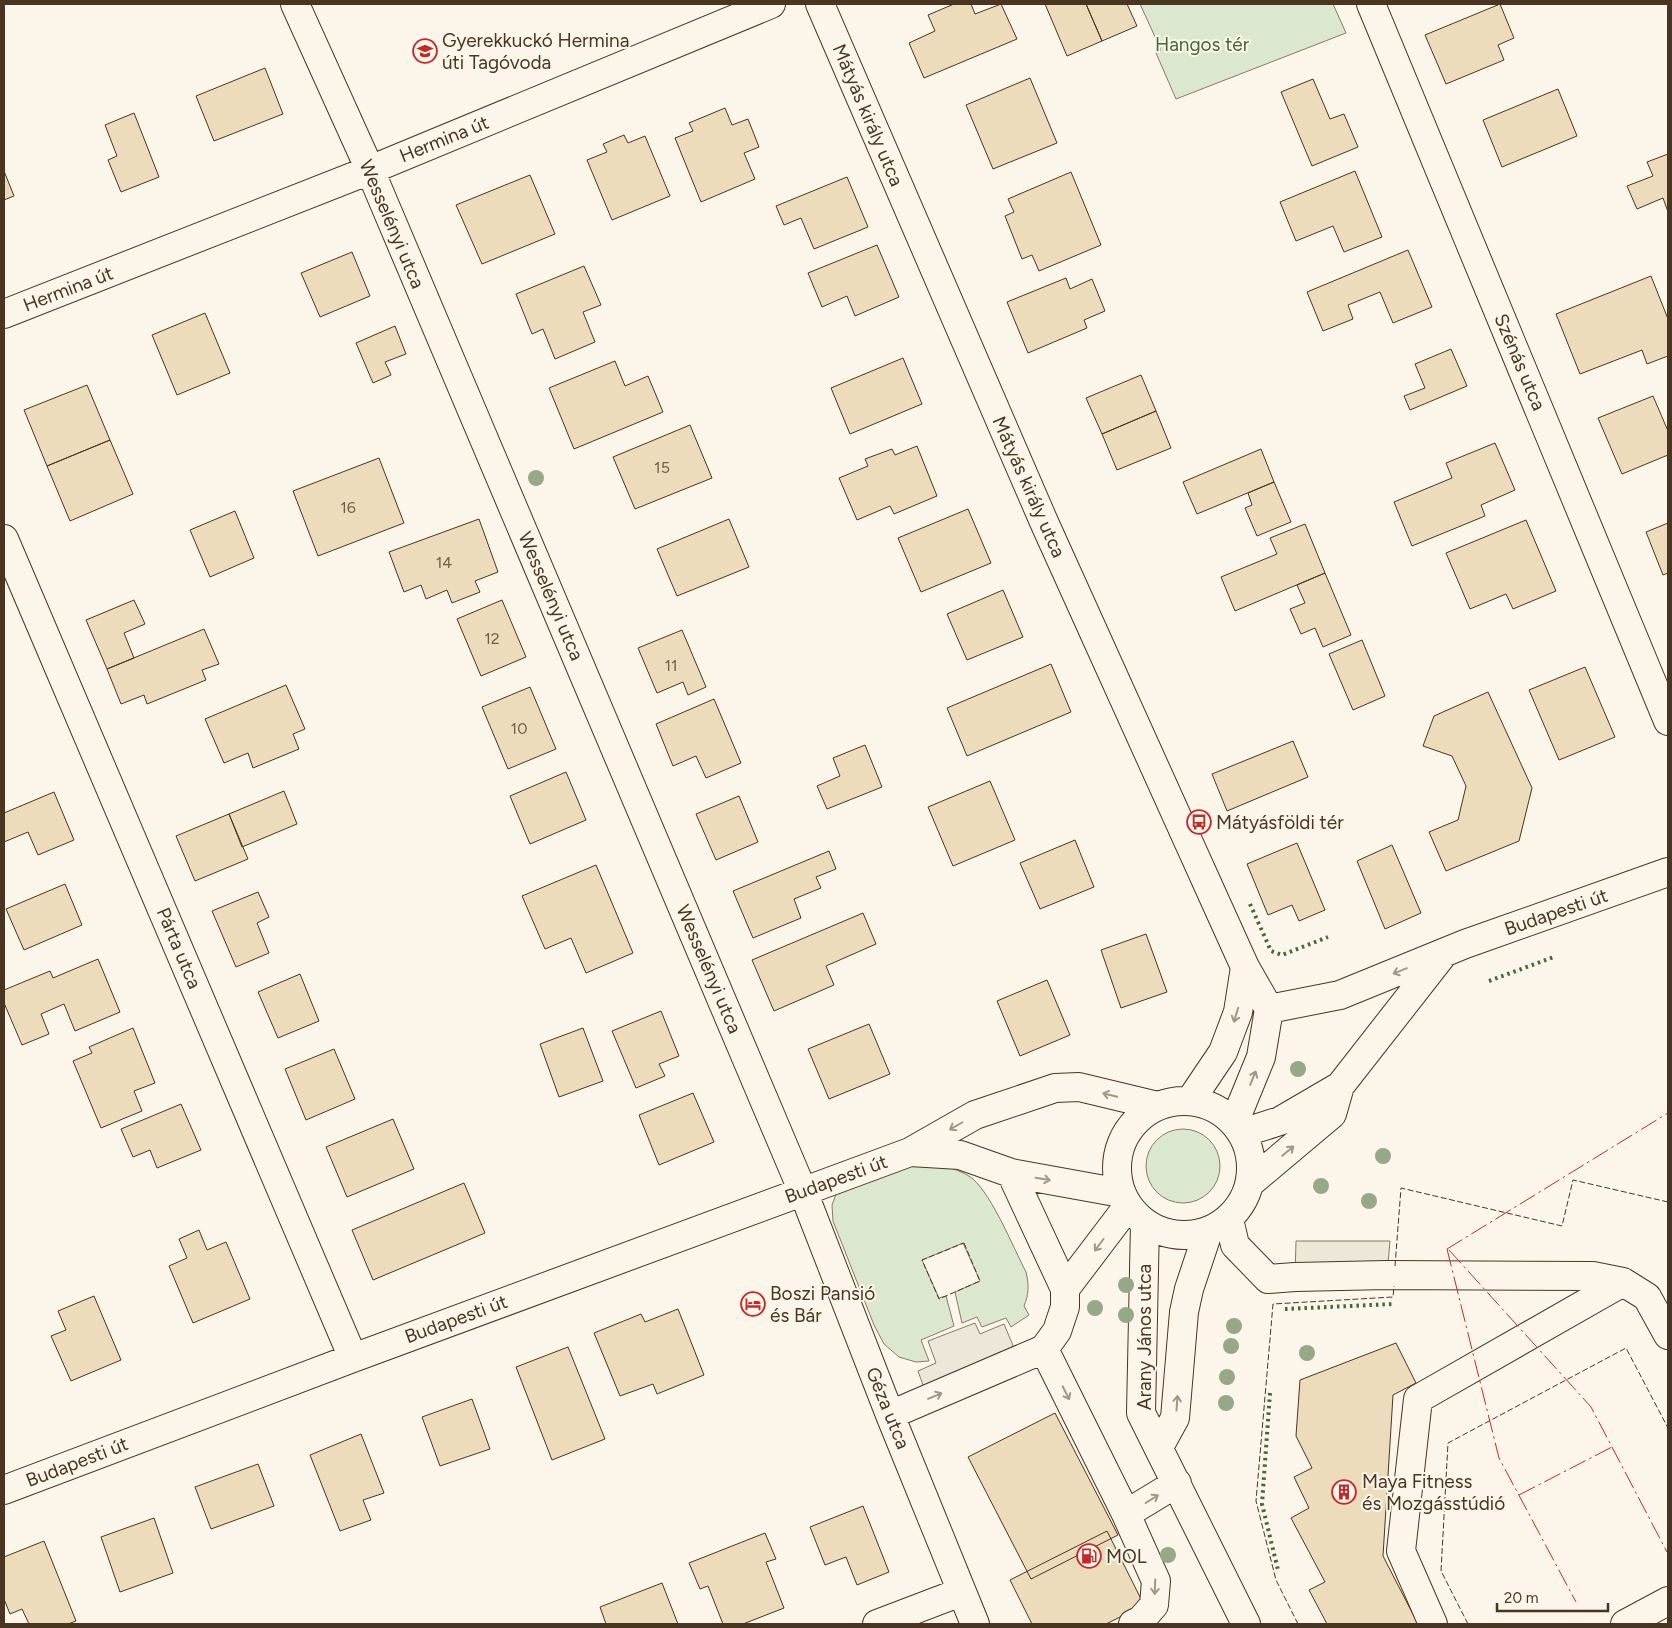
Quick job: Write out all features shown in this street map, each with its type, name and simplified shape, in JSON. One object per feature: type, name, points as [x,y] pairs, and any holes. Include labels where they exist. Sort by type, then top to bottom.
[{"type":"street","name":"Wesselényi utca","points":[[295,4],[370,170],[803,1191]]},
{"type":"street","name":"Hermina út","points":[[4,314],[370,170],[771,4]]},
{"type":"street","name":"Mátyás király utca","points":[[820,4],[1044,522],[1245,967],[1269,1009]]},
{"type":"street","name":"Szénás utca","points":[[1371,4],[1668,720]]},
{"type":"street","name":"Párta utca","points":[[4,539],[353,1358]]},
{"type":"street","name":"Budapesti út","points":[[1269,1009],[1340,995],[1445,952],[1668,872]]},
{"type":"street","points":[[1238,1128],[1280,1121],[1340,1086],[1445,952]]},
{"type":"street","points":[[1190,1101],[1223,1052],[1238,1012],[1245,967]]},
{"type":"street","points":[[1238,1128],[1262,1057],[1269,1009]]},
{"type":"street","points":[[1250,1182],[1332,1114],[1340,1086]]},
{"type":"street","name":"Budapesti út","points":[[4,1490],[353,1358],[910,1152],[975,1115],[1055,1088],[1080,1087],[1158,1106]]},
{"type":"street","points":[[1190,1101],[1214,1108],[1238,1128],[1249,1148],[1252,1165],[1250,1182],[1243,1202],[1219,1225],[1175,1236],[1132,1208],[1116,1171],[1119,1151],[1127,1132],[1140,1117],[1158,1106],[1190,1101]]},
{"type":"street","name":"Budapesti út","points":[[910,1152],[960,1155],[1011,1173],[1132,1208]]},
{"type":"street","points":[[890,1415],[1044,1349],[1057,1331],[1065,1307],[1065,1289],[1011,1173]]},
{"type":"street","name":"Géza utca","points":[[803,1191],[890,1415],[961,1592],[976,1624]]},
{"type":"street","points":[[1065,1289],[1132,1208]]},
{"type":"street","name":"Arany János utca","points":[[1132,1208],[1141,1412],[1246,1624]]},
{"type":"street","points":[[1219,1225],[1235,1245],[1268,1279],[1387,1276],[1593,1276],[1622,1282],[1647,1297],[1668,1335]]},
{"type":"street","name":"Arany János utca","points":[[1159,1447],[1175,1418],[1184,1312],[1189,1289],[1219,1225]]},
{"type":"street","points":[[1433,1624],[1401,1551],[1418,1399],[1622,1282]]},
{"type":"street","points":[[1044,1349],[1126,1514],[1156,1581],[1154,1605],[1141,1620],[1134,1624]]},
{"type":"street","points":[[1126,1514],[1177,1483]]},
{"type":"street","points":[[877,1624],[961,1592]]},
{"type":"street","points":[[1625,1624],[1668,1601]]},
{"type":"green space","name":"Hangos tér","points":[[1140,4],[1333,4],[1346,33],[1176,99],[1156,53],[1161,50]]},
{"type":"green space","points":[[1183,1129],[1204,1135],[1214,1145],[1220,1166],[1214,1187],[1204,1197],[1183,1203],[1162,1197],[1152,1187],[1146,1166],[1152,1145],[1162,1135]]},
{"type":"green space","points":[[922,1161],[949,1167],[968,1175],[988,1198],[1026,1272],[1028,1289],[1024,1306],[1029,1315],[1011,1327],[1006,1318],[982,1327],[977,1317],[962,1323],[955,1292],[980,1281],[963,1243],[922,1260],[939,1298],[946,1296],[954,1326],[921,1340],[929,1361],[916,1362],[899,1357],[884,1344],[874,1325],[833,1221],[832,1205],[838,1189]]},
{"type":"shaded area","points":[[1296,1241],[1390,1241],[1387,1275],[1295,1277]]},
{"type":"shaded area","points":[[975,1323],[980,1334],[1004,1324],[1019,1360],[928,1399],[918,1371],[936,1363],[928,1341]]},
{"type":"building","points":[[954,4],[971,4],[975,14],[1001,4],[1017,39],[924,78],[909,43],[935,31],[928,15]]},
{"type":"building","points":[[1045,4],[1086,4],[1102,41],[1067,56]]},
{"type":"building","points":[[1086,4],[1127,4],[1137,26],[1102,41]]},
{"type":"building","points":[[1500,4],[1514,38],[1498,45],[1504,60],[1446,84],[1425,35]]},
{"type":"building","points":[[265,68],[283,114],[214,141],[196,96]]},
{"type":"building","points":[[1030,78],[1057,143],[993,169],[966,105]]},
{"type":"building","points":[[1313,79],[1330,119],[1344,114],[1358,147],[1312,166],[1281,92]]},
{"type":"building","points":[[1558,89],[1577,136],[1502,167],[1483,120]]},
{"type":"building","points":[[725,108],[732,125],[748,119],[759,147],[744,153],[755,179],[701,202],[675,138],[693,131],[689,123]]},
{"type":"building","points":[[134,113],[159,177],[121,192],[108,160],[117,156],[105,125]]},
{"type":"building","points":[[624,135],[628,143],[645,136],[670,196],[612,220],[587,160],[607,152],[603,144]]},
{"type":"building","points":[[1668,154],[1668,212],[1663,198],[1637,209],[1627,186],[1653,176],[1647,162]]},
{"type":"building","points":[[4,171],[14,196],[4,200]]},
{"type":"building","points":[[1355,171],[1382,237],[1344,252],[1333,226],[1296,241],[1280,202]]},
{"type":"building","points":[[1071,172],[1101,245],[1039,271],[1032,255],[1022,259],[1005,216],[1014,212],[1008,199]]},
{"type":"building","points":[[530,175],[555,234],[482,264],[456,205]]},
{"type":"building","points":[[847,177],[868,227],[814,249],[801,218],[784,225],[776,206]]},
{"type":"building","points":[[877,245],[899,297],[855,316],[847,296],[822,307],[808,273]]},
{"type":"building","points":[[1408,250],[1432,307],[1393,323],[1380,292],[1348,305],[1353,319],[1323,331],[1307,292]]},
{"type":"building","points":[[352,252],[370,296],[320,317],[301,273]]},
{"type":"building","points":[[584,266],[601,305],[583,312],[595,342],[555,359],[543,329],[532,334],[516,294]]},
{"type":"building","points":[[1651,276],[1668,319],[1668,356],[1647,364],[1642,350],[1580,374],[1556,314]]},
{"type":"building","points":[[1066,278],[1070,289],[1092,279],[1105,311],[1084,320],[1087,328],[1028,353],[1007,302]]},
{"type":"building","points":[[205,313],[230,373],[177,395],[152,335]]},
{"type":"building","points":[[395,326],[406,354],[385,362],[391,375],[373,383],[356,343]]},
{"type":"building","points":[[1451,349],[1467,386],[1410,410],[1404,396],[1425,388],[1415,364]]},
{"type":"building","points":[[903,358],[922,404],[850,434],[831,388]]},
{"type":"building","points":[[615,361],[625,386],[648,376],[663,412],[574,449],[549,388]]},
{"type":"building","points":[[1141,375],[1156,411],[1102,434],[1086,398]]},
{"type":"building","points":[[87,385],[110,440],[47,466],[24,410]]},
{"type":"building","points":[[1653,396],[1668,431],[1668,455],[1622,474],[1598,418]]},
{"type":"building","points":[[1156,411],[1171,448],[1117,470],[1102,434]]},
{"type":"building","points":[[690,425],[712,478],[635,509],[613,457]]},
{"type":"building","points":[[110,440],[133,494],[70,521],[47,466]]},
{"type":"building","points":[[1495,443],[1515,490],[1481,505],[1485,516],[1412,546],[1394,502],[1452,478],[1446,463]]},
{"type":"building","points":[[917,446],[937,496],[894,514],[890,506],[857,520],[839,478],[868,466],[865,459],[892,449],[895,455]]},
{"type":"building","points":[[1261,449],[1274,482],[1197,514],[1183,482]]},
{"type":"building","points":[[379,458],[404,523],[318,556],[293,491]]},
{"type":"building","points":[[1274,482],[1291,522],[1257,536],[1245,508],[1252,505],[1248,493]]},
{"type":"building","points":[[968,509],[991,563],[921,592],[898,538]]},
{"type":"building","points":[[235,511],[254,558],[210,577],[190,530]]},
{"type":"building","points":[[479,519],[498,572],[475,581],[480,592],[452,603],[447,590],[426,599],[421,585],[404,592],[389,552]]},
{"type":"building","points":[[729,519],[749,567],[677,596],[657,549]]},
{"type":"building","points":[[1526,520],[1556,591],[1513,609],[1506,594],[1470,609],[1446,553]]},
{"type":"building","points":[[1668,523],[1668,573],[1663,575],[1646,532]]},
{"type":"building","points":[[1305,524],[1325,573],[1235,611],[1221,577],[1277,554],[1270,538]]},
{"type":"building","points":[[1325,573],[1351,635],[1323,647],[1315,628],[1301,634],[1290,609],[1305,603],[1297,585]]},
{"type":"building","points":[[1003,590],[1023,637],[967,660],[947,614]]},
{"type":"building","points":[[134,600],[145,624],[124,633],[134,658],[107,669],[86,620]]},
{"type":"building","points":[[502,600],[526,657],[481,676],[457,619]]},
{"type":"building","points":[[204,629],[219,664],[202,670],[206,680],[147,704],[144,695],[121,704],[107,669]]},
{"type":"building","points":[[682,630],[706,687],[688,695],[683,682],[657,693],[638,648]]},
{"type":"building","points":[[1362,640],[1385,696],[1353,710],[1329,654]]},
{"type":"building","points":[[1051,664],[1071,712],[967,756],[947,708]]},
{"type":"building","points":[[1585,667],[1615,737],[1559,760],[1529,690]]},
{"type":"building","points":[[286,685],[305,729],[293,734],[299,749],[253,768],[248,753],[224,763],[205,719]]},
{"type":"building","points":[[530,687],[556,749],[508,769],[482,707]]},
{"type":"building","points":[[1488,692],[1532,788],[1519,841],[1446,871],[1429,832],[1458,820],[1466,786],[1452,756],[1423,746],[1434,716]]},
{"type":"building","points":[[714,699],[741,763],[706,778],[696,756],[673,766],[656,724]]},
{"type":"building","points":[[1293,741],[1308,777],[1227,811],[1212,774]]},
{"type":"building","points":[[865,745],[882,787],[827,809],[817,786],[840,776],[833,758]]},
{"type":"building","points":[[566,772],[586,820],[530,844],[510,796]]},
{"type":"building","points":[[990,781],[1015,840],[953,866],[928,807]]},
{"type":"building","points":[[284,791],[297,824],[242,847],[229,814]]},
{"type":"building","points":[[54,792],[74,840],[38,855],[28,832],[4,842],[4,813]]},
{"type":"building","points":[[739,796],[758,842],[716,860],[696,814]]},
{"type":"building","points":[[229,814],[248,859],[195,881],[176,836]]},
{"type":"building","points":[[1075,840],[1094,887],[1040,909],[1020,863]]},
{"type":"building","points":[[1297,843],[1325,910],[1299,921],[1292,905],[1268,915],[1247,864]]},
{"type":"building","points":[[1392,845],[1421,913],[1385,929],[1357,861]]},
{"type":"building","points":[[829,851],[836,869],[816,877],[821,888],[794,899],[801,918],[753,938],[733,891]]},
{"type":"building","points":[[596,865],[633,953],[586,973],[571,938],[545,949],[522,896]]},
{"type":"building","points":[[65,884],[82,925],[24,950],[6,909]]},
{"type":"building","points":[[258,892],[269,917],[257,923],[269,953],[236,967],[212,911]]},
{"type":"building","points":[[863,913],[876,944],[826,966],[834,985],[774,1011],[752,960]]},
{"type":"building","points":[[1146,934],[1167,992],[1121,1008],[1101,950]]},
{"type":"building","points":[[98,959],[120,1012],[75,1031],[64,1004],[41,1014],[49,1034],[22,1045],[4,1003],[4,990],[50,971],[53,978]]},
{"type":"building","points":[[300,974],[319,1021],[278,1038],[258,992]]},
{"type":"building","points":[[1047,980],[1070,1035],[1020,1056],[997,1001]]},
{"type":"building","points":[[661,1011],[679,1056],[659,1064],[665,1076],[636,1088],[612,1031]]},
{"type":"building","points":[[869,1024],[890,1074],[829,1099],[808,1049]]},
{"type":"building","points":[[133,1028],[155,1083],[134,1091],[142,1111],[101,1128],[73,1061],[92,1053],[89,1047]]},
{"type":"building","points":[[583,1028],[603,1081],[559,1097],[540,1044]]},
{"type":"building","points":[[334,1049],[355,1099],[306,1120],[285,1069]]},
{"type":"building","points":[[693,1093],[714,1142],[659,1165],[639,1115]]},
{"type":"building","points":[[181,1104],[201,1150],[157,1168],[150,1150],[133,1157],[121,1129]]},
{"type":"building","points":[[393,1119],[414,1169],[347,1197],[326,1147]]},
{"type":"building","points":[[464,1183],[485,1233],[373,1280],[352,1230]]},
{"type":"building","points":[[199,1230],[207,1250],[226,1242],[250,1299],[193,1323],[169,1266],[187,1258],[179,1239]]},
{"type":"building","points":[[94,1296],[121,1360],[71,1381],[51,1336],[66,1330],[58,1311]]},
{"type":"building","points":[[678,1309],[704,1375],[657,1394],[653,1384],[620,1396],[594,1333],[641,1314],[645,1322]]},
{"type":"building","name":"Maya Fitness és Mozgásstúdió","points":[[1396,1343],[1416,1383],[1393,1395],[1383,1556],[1418,1624],[1327,1624],[1309,1590],[1325,1582],[1291,1518],[1309,1508],[1294,1477],[1312,1468],[1296,1436],[1300,1380]]},
{"type":"building","points":[[568,1347],[605,1439],[552,1460],[516,1367]]},
{"type":"building","points":[[472,1399],[490,1449],[440,1466],[422,1417]]},
{"type":"building","points":[[1055,1413],[1118,1535],[1031,1579],[968,1457]]},
{"type":"building","points":[[361,1434],[384,1493],[363,1500],[371,1520],[340,1531],[310,1455]]},
{"type":"building","points":[[258,1464],[274,1506],[211,1529],[195,1487]]},
{"type":"building","points":[[863,1506],[889,1572],[857,1585],[846,1557],[825,1565],[810,1527]]},
{"type":"building","points":[[154,1518],[173,1573],[120,1592],[101,1537]]},
{"type":"building","name":"MOL","points":[[1107,1531],[1144,1605],[1106,1624],[1032,1624],[1010,1580]]},
{"type":"building","points":[[765,1533],[776,1559],[766,1562],[784,1608],[743,1624],[723,1624],[708,1586],[700,1589],[689,1563]]},
{"type":"building","points":[[44,1541],[76,1621],[68,1624],[29,1624],[22,1609],[10,1614],[4,1599],[4,1557]]},
{"type":"building","points":[[662,1583],[678,1624],[606,1624],[600,1607]]},
{"type":"hedge","points":[[1250,904],[1271,951],[1282,955],[1328,937]]},
{"type":"hedge","points":[[1489,981],[1554,957]]},
{"type":"hedge","points":[[1285,1309],[1393,1304]]},
{"type":"hedge","points":[[1270,1393],[1262,1504],[1278,1570]]},
{"type":"fence","points":[[1395,1266],[1401,1188],[1562,1226],[1573,1180],[1668,1202]]},
{"type":"fence","points":[[964,1243],[980,1281],[939,1299],[922,1260],[964,1243]]},
{"type":"fence","points":[[1298,1624],[1276,1580],[1256,1501],[1273,1304],[1393,1297],[1394,1286]]},
{"type":"fence","points":[[1468,1624],[1441,1571],[1448,1443],[1626,1348],[1668,1428]]},
{"type":"power","points":[[1447,1249],[1668,1113]]},
{"type":"power","points":[[1447,1249],[1499,1458],[1576,1602]]},
{"type":"power","points":[[1449,1250],[1591,1407],[1667,1552]]},
{"type":"power","points":[[1519,1495],[1612,1447]]},
{"type":"place","name":"Gyerekkuckó Hermina úti Tagóvoda","points":[[425,51]]},
{"type":"place","name":"Mátyásföldi tér","points":[[1199,822]]},
{"type":"place","name":"Boszi Pansió és Bár","points":[[753,1304]]},
{"type":"place","name":"Maya Fitness és Mozgásstúdió","points":[[1344,1492]]},
{"type":"place","name":"MOL","points":[[1089,1556]]}]
